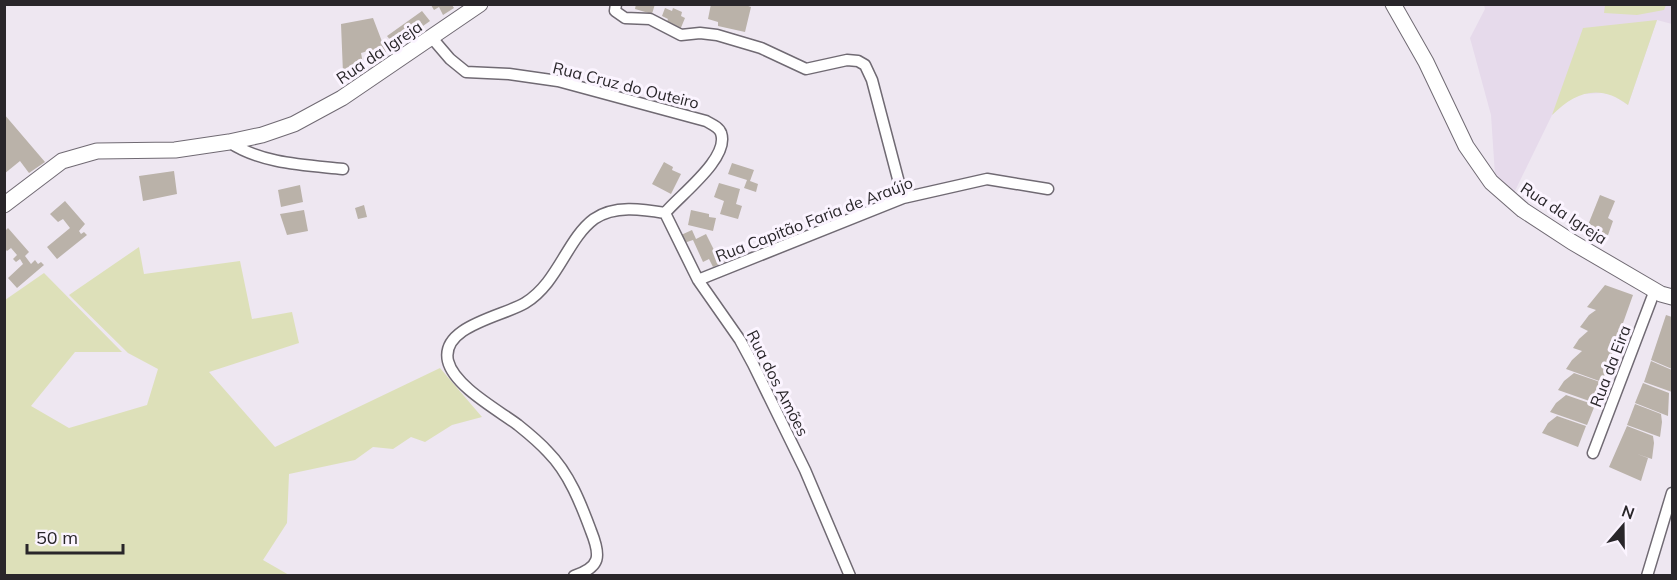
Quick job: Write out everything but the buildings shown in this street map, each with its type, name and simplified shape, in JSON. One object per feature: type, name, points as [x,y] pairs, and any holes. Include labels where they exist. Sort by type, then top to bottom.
[{"type":"street","name":"Rua da Igreja","points":[[4,205],[62,161],[97,151],[175,150],[262,135],[294,124],[342,98],[480,4]]},
{"type":"street","points":[[616,4],[615,11],[625,18],[650,19],[681,34],[717,35],[761,48],[806,69],[847,60],[858,61],[865,65],[872,80],[903,198]]},
{"type":"street","name":"Rua da Igreja","points":[[1393,4],[1426,62],[1466,147],[1491,182],[1523,210],[1572,242],[1655,290],[1672,297]]},
{"type":"street","name":"Rua Cruz do Outeiro","points":[[432,38],[450,60],[466,72],[509,74],[558,81],[706,121],[717,127],[721,133],[722,146],[715,161],[665,213]]},
{"type":"street","points":[[229,142],[241,150],[264,158],[343,170]]},
{"type":"street","name":"Rua Capitão Faria de Araújo","points":[[699,280],[903,198],[987,179],[1048,189]]},
{"type":"street","points":[[574,576],[589,571],[596,562],[598,552],[582,506],[569,480],[550,453],[519,426],[464,385],[452,372],[447,360],[448,348],[456,336],[468,327],[525,303],[542,289],[582,232],[594,219],[621,210],[637,209],[665,213]]},
{"type":"street","name":"Rua dos Amões","points":[[665,213],[699,280],[753,363],[805,470],[850,576]]},
{"type":"street","name":"Rua da Eira","points":[[1593,453],[1655,290]]},
{"type":"street","points":[[1647,576],[1668,517],[1672,493]]},
{"type":"shaded area","points":[[1484,5],[1672,5],[1672,24],[1657,20],[1628,105],[1611,94],[1602,93],[1581,94],[1566,102],[1552,115],[1514,193],[1495,175],[1491,115],[1470,38],[1485,9]]},
{"type":"green space","points":[[1605,4],[1666,5],[1664,10],[1637,15],[1604,13]]},
{"type":"green space","points":[[1657,20],[1628,105],[1608,94],[1588,93],[1570,101],[1552,115],[1583,28]]},
{"type":"green space","points":[[139,247],[144,274],[240,261],[252,319],[292,312],[299,343],[209,372],[275,447],[440,368],[482,417],[452,425],[425,442],[411,437],[393,449],[373,447],[355,460],[289,474],[287,523],[263,560],[289,575],[5,575],[5,300],[44,273],[122,352],[75,352],[31,406],[69,428],[147,405],[158,369],[128,353],[69,295]]}]
